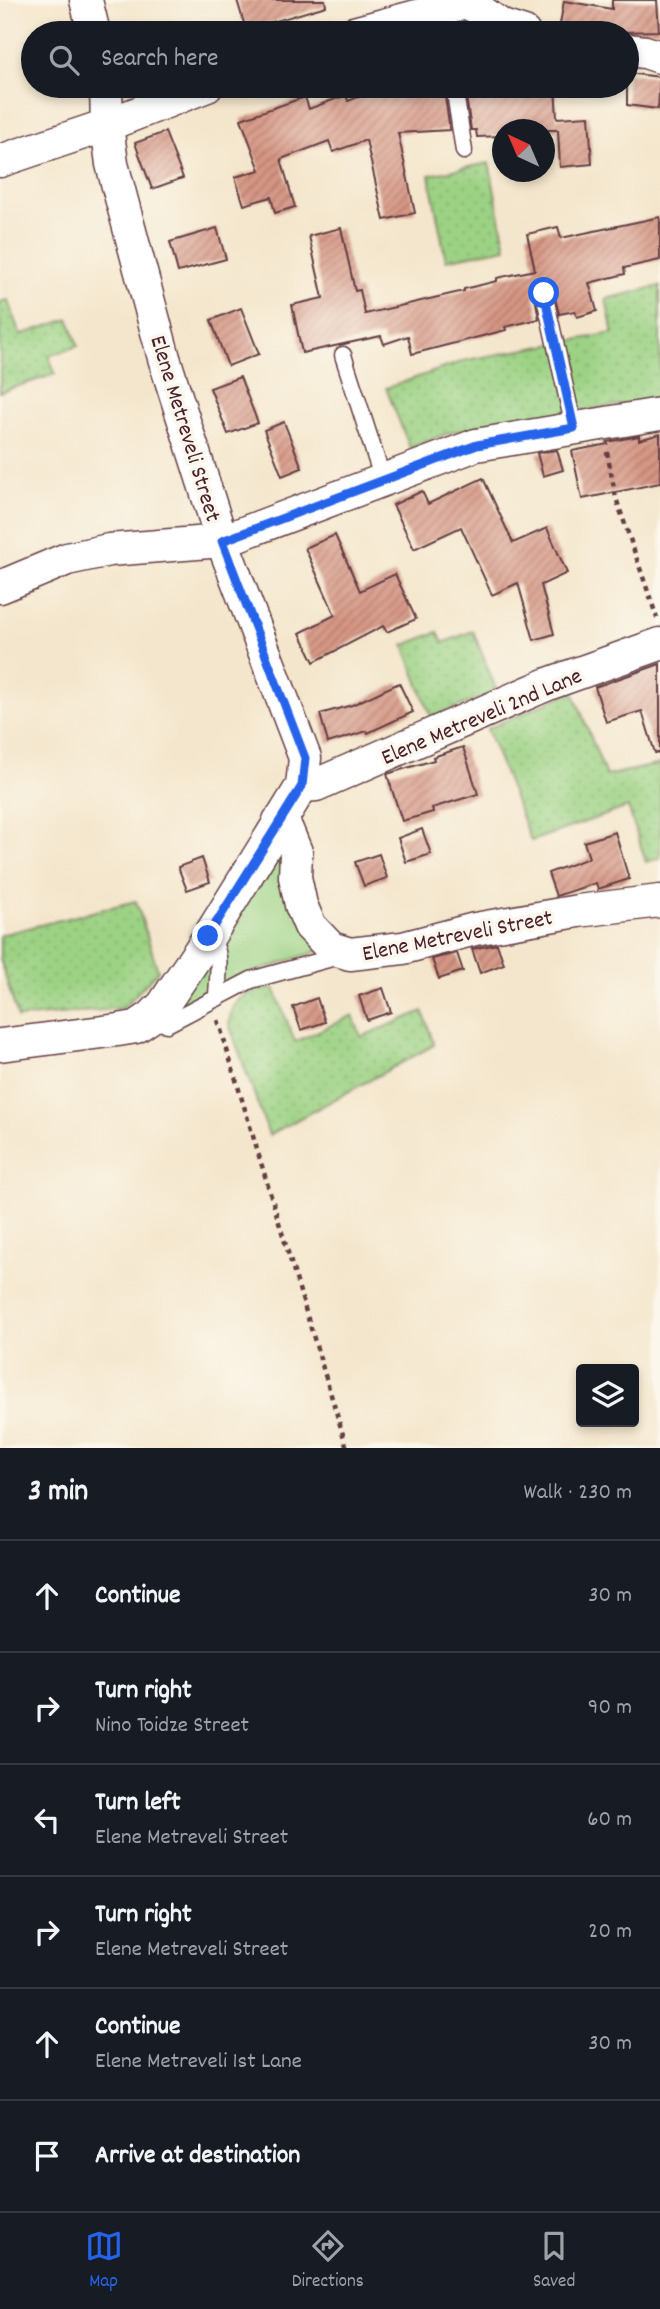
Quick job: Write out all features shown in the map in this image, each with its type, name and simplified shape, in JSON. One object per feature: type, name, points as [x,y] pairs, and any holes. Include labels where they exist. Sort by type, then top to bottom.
[{"type":"street","points":[[86,0],[91,21]]},
{"type":"street","points":[[406,21],[458,9],[489,21]]},
{"type":"street","points":[[639,53],[660,57]]},
{"type":"street","name":"Elene Metreveli Street","points":[[106,98],[112,164],[164,358],[222,541],[305,758],[302,786]]},
{"type":"street","points":[[0,161],[107,125],[176,98]]},
{"type":"street","points":[[0,587],[67,559],[109,550],[222,541],[477,445],[660,414]]},
{"type":"street","name":"Elene Metreveli 2nd Lane","points":[[302,786],[316,785],[548,684],[660,644]]},
{"type":"street","points":[[0,1045],[136,1027],[151,1017],[163,1005],[302,786]]},
{"type":"street","name":"Elene Metreveli Street","points":[[279,821],[287,830],[296,852],[295,877],[301,905],[310,926],[331,947],[349,954],[403,948],[475,929],[578,911],[660,901]]},
{"type":"lane","points":[[456,98],[464,151]]},
{"type":"lane","points":[[544,293],[589,426]]},
{"type":"lane","points":[[343,355],[383,480]]},
{"type":"lane","points":[[208,936],[214,941],[218,953],[217,998]]},
{"type":"lane","points":[[151,1017],[167,1024],[251,980],[349,954]]},
{"type":"path","points":[[589,426],[617,498],[660,626]]},
{"type":"path","points":[[222,1031],[347,1448]]},
{"type":"green space","points":[[489,163],[506,248],[446,260],[429,175]]},
{"type":"green space","points":[[660,286],[660,399],[452,432],[410,448],[386,388],[467,360],[613,333],[606,299]]},
{"type":"green space","points":[[8,300],[20,335],[69,319],[78,346],[49,356],[55,374],[0,392],[0,302]]},
{"type":"green space","points":[[473,631],[497,692],[431,717],[404,645],[438,632],[443,643]]},
{"type":"green space","points":[[573,691],[606,776],[660,764],[660,858],[646,862],[628,807],[531,841],[487,729]]},
{"type":"green space","points":[[275,846],[284,846],[318,951],[234,979],[181,1008],[174,1008]]},
{"type":"green space","points":[[136,901],[158,971],[123,1008],[18,1018],[0,958],[0,935]]},
{"type":"green space","points":[[274,988],[295,1042],[353,1015],[361,1037],[423,1011],[434,1045],[269,1135],[229,1024],[233,1007],[241,998]]},
{"type":"building","points":[[237,0],[325,0],[326,6],[276,21],[243,21]]},
{"type":"building","points":[[612,0],[657,0],[659,31],[639,31],[639,21],[561,21],[564,1],[612,9]]},
{"type":"building","points":[[639,74],[660,77],[658,109],[627,105],[627,98],[639,98]]},
{"type":"building","points":[[302,98],[305,98],[309,109],[338,98],[347,98],[348,101],[356,98],[445,98],[450,130],[398,133],[415,213],[384,220],[366,140],[333,152],[329,141],[281,159],[295,207],[275,213],[271,197],[244,205],[235,177],[260,170],[241,119]]},
{"type":"building","points":[[466,98],[556,98],[557,118],[589,116],[592,164],[560,167],[555,119],[492,119],[492,136],[477,137],[476,130],[471,130]]},
{"type":"building","points":[[165,132],[183,178],[152,189],[135,143]]},
{"type":"building","points":[[660,217],[660,260],[624,268],[625,274],[589,283],[597,311],[577,317],[575,311],[559,314],[552,286],[542,283],[534,291],[539,319],[505,327],[506,330],[412,354],[408,336],[384,344],[381,336],[302,353],[292,305],[323,298],[309,236],[341,228],[355,291],[360,290],[365,314],[464,291],[497,281],[497,278],[535,270],[527,234],[558,227],[561,238]]},
{"type":"building","points":[[217,228],[226,259],[178,272],[170,242]]},
{"type":"building","points":[[241,308],[259,354],[228,366],[211,320]]},
{"type":"building","points":[[240,377],[258,423],[228,434],[210,388]]},
{"type":"building","points":[[284,422],[302,468],[282,476],[264,430]]},
{"type":"building","points":[[660,434],[660,483],[582,499],[572,451],[608,444],[607,442],[639,436],[639,440]]},
{"type":"building","points":[[557,450],[563,470],[543,476],[537,453]]},
{"type":"building","points":[[483,478],[513,543],[547,528],[567,573],[541,585],[554,634],[534,640],[518,583],[492,595],[461,527],[414,549],[393,505],[422,491],[428,504]]},
{"type":"building","points":[[335,535],[360,591],[395,574],[416,619],[387,632],[383,626],[314,662],[300,633],[335,615],[305,548]]},
{"type":"building","points":[[660,664],[660,753],[655,753],[642,711],[606,722],[595,687]]},
{"type":"building","points":[[399,683],[413,712],[368,733],[367,731],[328,743],[320,714],[352,705]]},
{"type":"building","points":[[463,747],[478,794],[432,808],[433,812],[402,821],[387,774],[434,760],[433,757]]},
{"type":"building","points":[[422,829],[431,854],[406,862],[398,838]]},
{"type":"building","points":[[615,832],[629,879],[598,889],[596,883],[556,896],[548,873],[589,858],[584,842]]},
{"type":"building","points":[[379,854],[387,878],[364,886],[355,862]]},
{"type":"building","points":[[202,858],[210,882],[187,890],[178,867]]},
{"type":"building","points":[[497,944],[504,964],[480,973],[472,949]]},
{"type":"building","points":[[457,953],[463,971],[439,979],[432,959]]},
{"type":"building","points":[[383,988],[391,1012],[367,1020],[359,996]]},
{"type":"building","points":[[317,998],[325,1022],[301,1030],[293,1007]]},
{"type":"route","points":[[208,936],[302,786],[305,758],[222,541],[477,445],[574,428],[544,293]]}]
